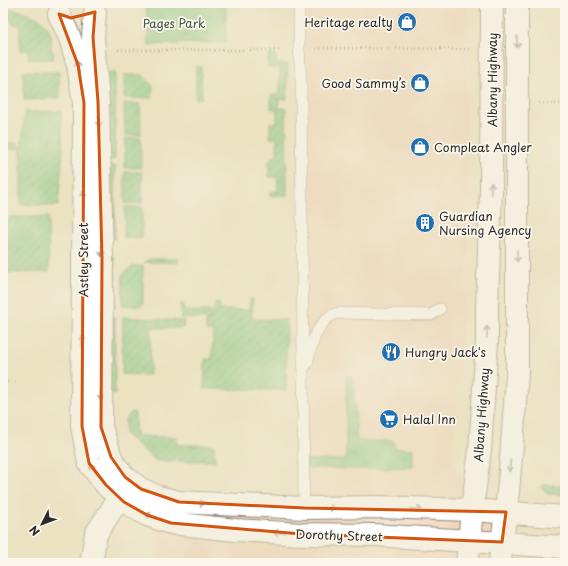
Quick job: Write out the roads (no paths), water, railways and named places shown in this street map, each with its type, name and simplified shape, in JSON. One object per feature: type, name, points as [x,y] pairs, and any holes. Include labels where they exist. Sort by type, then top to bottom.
[{"type":"main road","name":"Albany Highway","points":[[467,563],[480,450],[487,340],[486,308],[491,189],[492,3]]},
{"type":"main road","name":"Albany Highway","points":[[501,553],[506,512],[517,374],[517,3]]},
{"type":"main road","points":[[53,8],[71,18],[84,17],[100,8]]},
{"type":"main road","name":"Astley Street","points":[[53,8],[70,38],[78,64],[84,103],[82,426],[89,463],[106,486],[119,498]]},
{"type":"main road","name":"Astley Street","points":[[100,8],[92,37],[98,102],[102,259],[101,427],[111,457],[124,477],[141,489],[158,497],[179,502],[304,508]]},
{"type":"main road","points":[[91,563],[96,534],[119,498]]},
{"type":"main road","name":"Dorothy Street","points":[[119,498],[147,515],[171,523],[235,530],[302,534],[374,535],[469,541],[501,553],[565,547]]},
{"type":"main road","points":[[304,508],[377,507],[472,510],[565,517]]},
{"type":"lane","points":[[299,3],[301,82],[304,508]]},
{"type":"lane","points":[[303,378],[312,343],[317,331],[324,320],[330,316],[337,313],[431,315],[440,309]]},
{"type":"place","name":"Heritage realty","points":[[407,22]]},
{"type":"place","name":"Good Sammy’s","points":[[420,83]]},
{"type":"place","name":"Compleat Angler","points":[[420,147]]},
{"type":"place","name":"Guardian Nursing Agency","points":[[425,223]]},
{"type":"place","name":"Hungry Jack's","points":[[391,352]]},
{"type":"place","name":"Halal Inn","points":[[389,419]]},
{"type":"park label","name":"Pages Park","points":[[174,23]]}]
